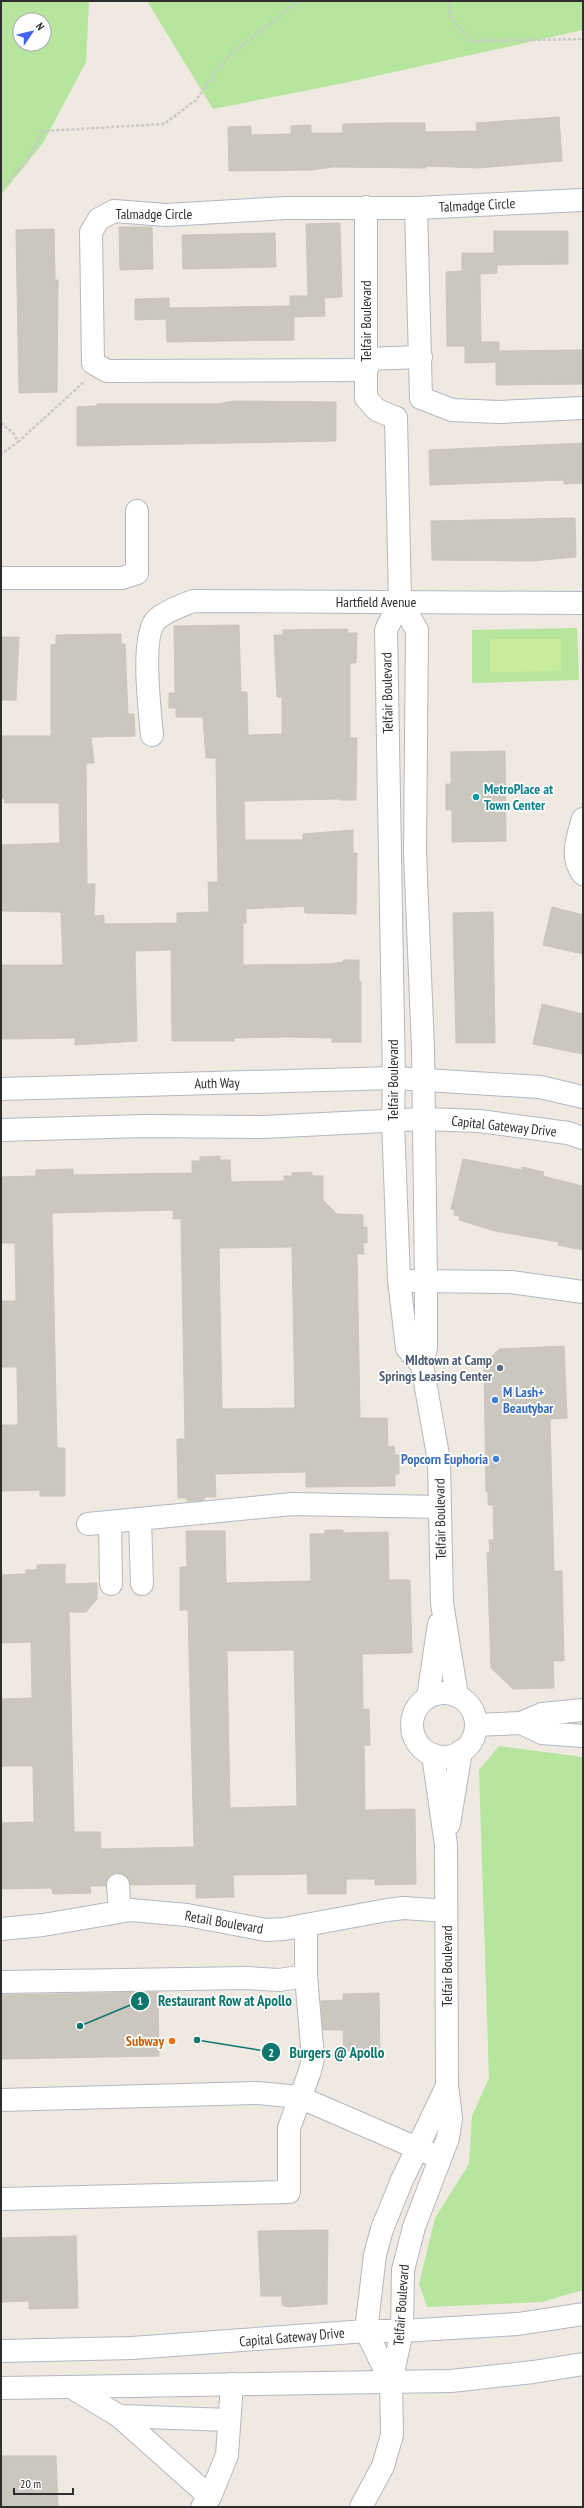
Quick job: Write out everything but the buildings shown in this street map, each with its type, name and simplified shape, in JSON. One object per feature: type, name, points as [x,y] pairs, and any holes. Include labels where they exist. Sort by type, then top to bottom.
[{"type":"street","name":"Talmadge Circle","points":[[100,367],[93,363],[91,232],[99,218],[114,211],[166,215],[286,208],[416,208],[583,200]]},
{"type":"street","name":"Telfair Boulevard","points":[[366,207],[366,398],[377,410],[396,418],[400,602],[386,630],[394,1078],[393,1121],[399,1280],[407,1348],[422,1365]]},
{"type":"street","points":[[416,208],[422,398]]},
{"type":"street","points":[[100,367],[107,371],[366,364],[421,357]]},
{"type":"street","points":[[422,398],[452,410],[499,412],[583,408]]},
{"type":"street","points":[[396,418],[422,398]]},
{"type":"street","points":[[1,578],[122,578],[137,573],[137,511]]},
{"type":"street","name":"Hartfield Avenue","points":[[152,735],[148,672],[148,643],[156,620],[170,610],[193,601],[583,603]]},
{"type":"street","name":"Telfair Boulevard","points":[[400,602],[416,630],[415,852],[428,1081],[424,1119],[426,1347],[422,1365],[439,1461],[442,1603],[458,1696]]},
{"type":"street","points":[[389,789],[416,786]]},
{"type":"street","points":[[583,820],[574,852],[576,865],[583,874]]},
{"type":"street","name":"Auth Way","points":[[1,1089],[394,1078],[428,1081]]},
{"type":"street","points":[[428,1081],[540,1087],[583,1097]]},
{"type":"street","points":[[1,1130],[145,1126],[262,1127],[424,1119]]},
{"type":"street","name":"Capital Gateway Drive","points":[[424,1119],[480,1121],[568,1133],[583,1138]]},
{"type":"street","points":[[399,1280],[511,1282],[583,1292]]},
{"type":"street","points":[[88,1524],[292,1504],[440,1507]]},
{"type":"street","points":[[140,1519],[142,1584]]},
{"type":"street","points":[[110,1522],[111,1584]]},
{"type":"street","name":"Telfair Boulevard","points":[[428,1697],[442,1603]]},
{"type":"street","points":[[443,1693],[458,1696],[471,1708],[476,1725],[472,1740],[462,1751],[452,1756],[433,1754],[417,1742],[412,1722],[415,1712],[428,1697],[443,1693]]},
{"type":"street","points":[[476,1725],[521,1723],[542,1714],[583,1710]]},
{"type":"street","points":[[521,1723],[542,1733],[583,1736]]},
{"type":"street","name":"Telfair Boulevard","points":[[446,1845],[462,1751]]},
{"type":"street","name":"Telfair Boulevard","points":[[391,2382],[402,2331],[401,2285],[405,2257],[414,2227],[451,2125],[447,2086],[446,1845],[433,1754]]},
{"type":"street","points":[[118,1886],[120,1911]]},
{"type":"street","name":"Retail Boulevard","points":[[1,1929],[43,1925],[120,1911],[157,1911],[187,1915],[266,1930],[306,1925],[393,1909],[446,1911]]},
{"type":"street","points":[[1,2199],[289,2192],[289,2128],[299,2097],[310,2071],[313,2058],[306,1976],[306,1925]]},
{"type":"street","points":[[1,1982],[247,1978],[279,1980],[306,1976]]},
{"type":"street","name":"Telfair Boulevard","points":[[391,2382],[366,2331],[375,2255],[382,2229],[417,2149],[447,2086]]},
{"type":"street","points":[[1,2100],[258,2093],[299,2097],[440,2158]]},
{"type":"street","name":"Capital Gateway Drive","points":[[1,2351],[132,2348],[366,2331],[402,2331],[518,2324],[583,2314]]},
{"type":"street","points":[[1,2388],[451,2381],[533,2372],[583,2364]]},
{"type":"street","points":[[351,2507],[365,2501],[383,2466],[392,2435],[391,2382]]},
{"type":"street","points":[[71,2387],[119,2416],[206,2502],[227,2455],[232,2384]]},
{"type":"street","points":[[119,2416],[229,2420]]},
{"type":"path","points":[[1,189],[26,162],[44,131],[164,124],[196,100],[226,58],[299,1]]},
{"type":"path","points":[[449,1],[450,16],[470,41],[583,39]]},
{"type":"path","points":[[1,454],[18,442],[100,367]]},
{"type":"path","points":[[1,423],[14,434],[18,442]]},
{"type":"green space","points":[[1,1],[89,1],[86,62],[43,143],[1,195]]},
{"type":"green space","points":[[147,1],[583,1],[583,30],[344,83],[213,109]]},
{"type":"green space","points":[[577,628],[579,680],[472,683],[472,630]]},
{"type":"green space","points":[[490,639],[561,639],[561,671],[490,672]]},
{"type":"green space","points":[[499,1746],[583,1757],[583,2290],[542,2302],[427,2307],[419,2284],[435,2218],[469,2164],[472,2116],[489,2078],[479,1770]]},
{"type":"place","name":"MetroPlace at Town Center","points":[[476,797]]},
{"type":"place","name":"MIdtown at Camp Springs Leasing Center","points":[[500,1368]]},
{"type":"place","name":"M Lash+ Beautybar","points":[[495,1400]]},
{"type":"place","name":"Popcorn Euphoria","points":[[496,1459]]},
{"type":"place","name":"Restaurant Row at Apollo","points":[[80,2026]]},
{"type":"place","name":"Burgers @ Apollo","points":[[197,2040]]},
{"type":"place","name":"Subway","points":[[172,2041]]}]
